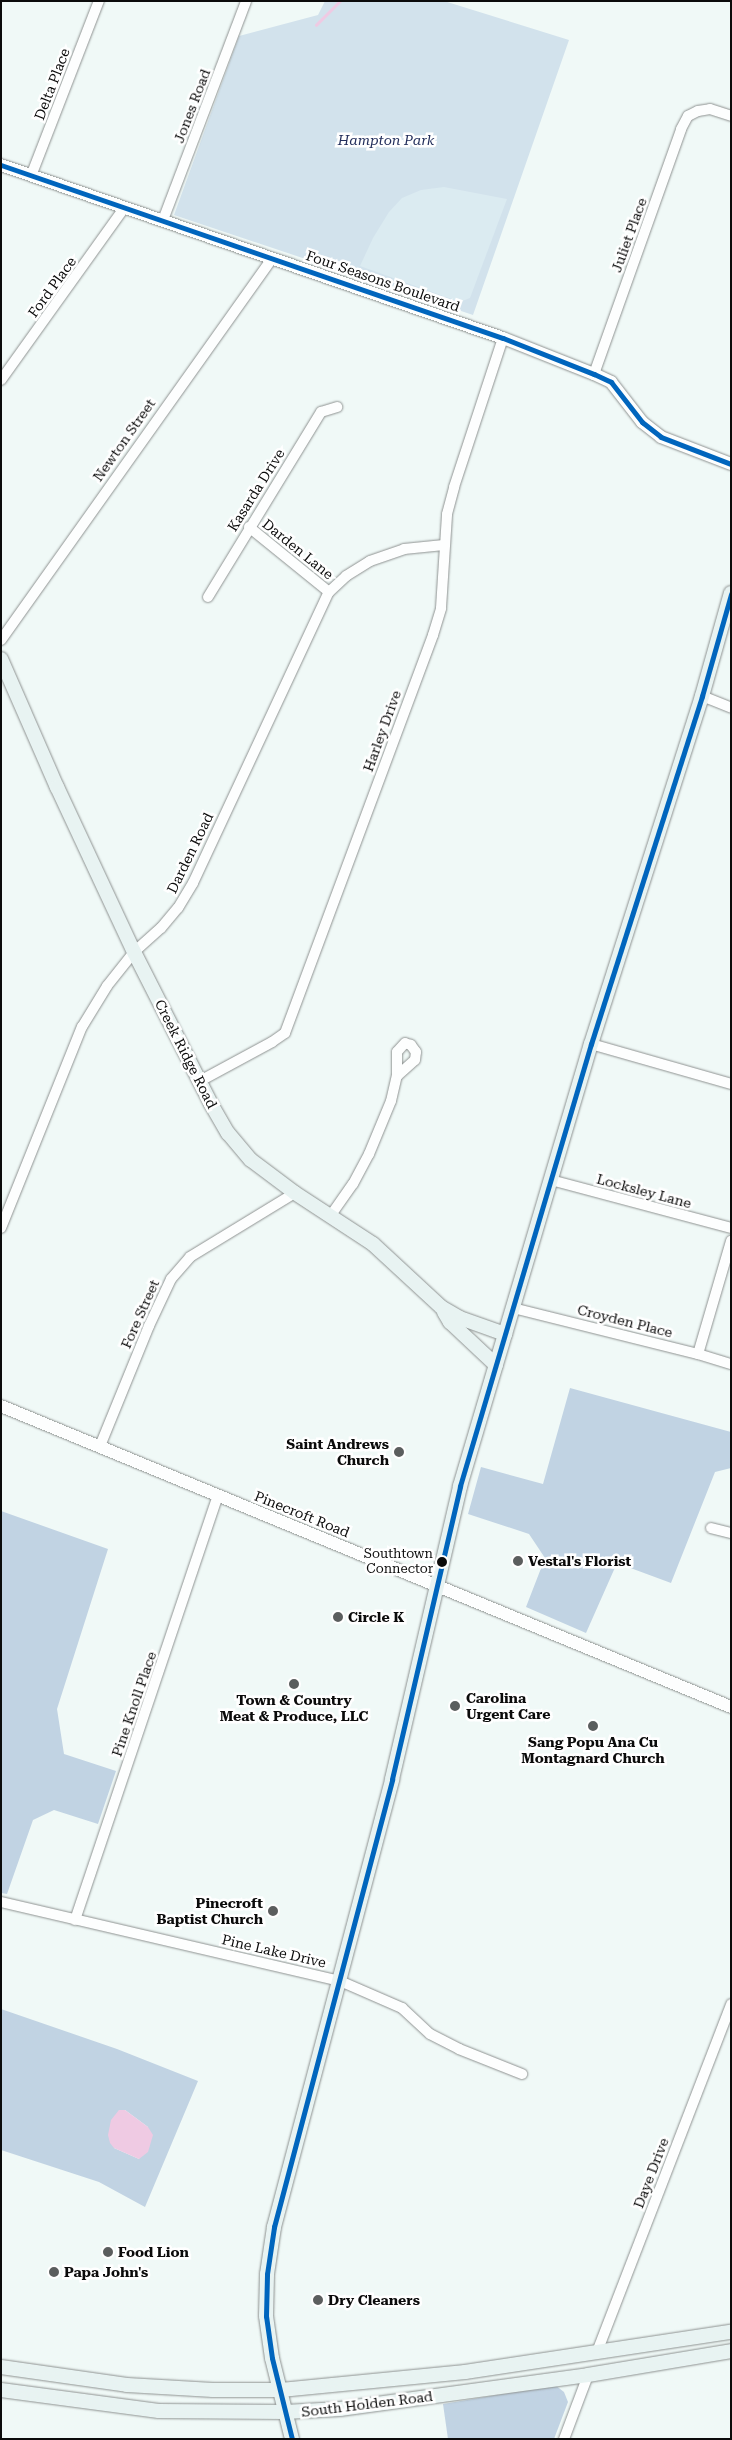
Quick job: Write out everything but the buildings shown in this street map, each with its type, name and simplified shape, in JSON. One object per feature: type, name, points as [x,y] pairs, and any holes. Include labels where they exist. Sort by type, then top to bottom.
[{"type":"main road","points":[[292,2439],[272,2358],[266,2316],[267,2274],[274,2227],[392,1779],[460,1486],[591,1044],[702,696],[731,593]]},
{"type":"main road","name":"Creek Ridge Road","points":[[1,659],[57,787],[134,952],[210,1104],[228,1133],[251,1160],[295,1193],[373,1244],[441,1307],[460,1318],[505,1334]]},
{"type":"main road","points":[[441,1307],[450,1322],[496,1365]]},
{"type":"main road","name":"South Holden Road","points":[[1,2367],[127,2385],[213,2390],[281,2390],[465,2372],[731,2332]]},
{"type":"main road","name":"South Holden Road","points":[[1,2390],[159,2411],[285,2412],[340,2408],[588,2375],[731,2351]]},
{"type":"street","name":"Delta Place","points":[[32,176],[98,1]]},
{"type":"street","name":"Jones Road","points":[[164,220],[246,1]]},
{"type":"street","name":"Juliet Place","points":[[594,374],[680,129],[688,116],[698,111],[710,109],[731,116]]},
{"type":"street","name":"Four Seasons Boulevard","points":[[1,165],[503,338],[594,374],[610,382],[642,422],[661,437],[731,464]]},
{"type":"street","name":"Ford Place","points":[[1,380],[124,208]]},
{"type":"street","name":"Newton Street","points":[[1,640],[272,258]]},
{"type":"street","name":"Harley Drive","points":[[200,1081],[285,1033],[433,635],[441,608],[447,514],[454,487],[503,338]]},
{"type":"street","name":"Kasarda Drive","points":[[208,597],[249,526],[321,412],[337,407]]},
{"type":"street","name":"Darden Lane","points":[[249,526],[329,592]]},
{"type":"street","name":"Darden Road","points":[[1,1228],[82,1027],[106,986],[134,952],[161,928],[193,883],[329,592],[346,576],[370,561],[404,549],[444,545]]},
{"type":"street","points":[[702,696],[731,708]]},
{"type":"street","points":[[591,1044],[731,1084]]},
{"type":"street","points":[[331,1215],[353,1184],[369,1154],[390,1101],[397,1076]]},
{"type":"street","name":"Locksley Lane","points":[[551,1180],[731,1228]]},
{"type":"street","name":"Fore Street","points":[[100,1446],[149,1326],[171,1279],[190,1257],[295,1193]]},
{"type":"street","points":[[698,1354],[731,1241]]},
{"type":"street","name":"Croyden Place","points":[[513,1308],[731,1364]]},
{"type":"street","name":"Pinecroft Road","points":[[1,1406],[731,1707]]},
{"type":"street","name":"Pine Knoll Place","points":[[76,1920],[218,1496]]},
{"type":"street","points":[[711,1528],[731,1533]]},
{"type":"street","name":"Pine Lake Drive","points":[[1,1902],[340,1980],[402,2008],[430,2034],[458,2049],[522,2074]]},
{"type":"street","name":"Daye Drive","points":[[597,2352],[731,2004]]},
{"type":"street","points":[[564,2439],[588,2375]]},
{"type":"green space","name":"Hampton Park","points":[[325,1],[444,1],[569,40],[473,315],[174,215],[239,36],[318,15]]},
{"type":"shaded area","points":[[444,187],[507,199],[470,298],[460,302],[360,266],[373,238],[389,212],[402,198],[421,190]]},
{"type":"shaded area","points":[[570,1388],[731,1432],[731,1468],[715,1472],[671,1583],[617,1563],[586,1633],[526,1607],[545,1558],[529,1534],[468,1514],[481,1467],[543,1484]]},
{"type":"shaded area","points":[[1,1511],[108,1549],[57,1709],[64,1754],[116,1771],[98,1824],[54,1810],[33,1820],[7,1894],[1,1893]]},
{"type":"shaded area","points":[[1,2009],[117,2049],[198,2081],[145,2207],[99,2182],[1,2150]],"holes":[[[119,2110],[125,2110],[148,2127],[139,2159],[114,2148]]]},
{"type":"shaded area","points":[[119,2110],[125,2110],[148,2127],[153,2135],[148,2152],[139,2159],[114,2148],[110,2143],[108,2135],[111,2120]]},
{"type":"shaded area","points":[[555,2385],[564,2392],[568,2402],[554,2439],[448,2439],[443,2404]]},
{"type":"waterway","points":[[316,25],[340,1]]},
{"type":"transit line","points":[[1,165],[503,338],[594,374],[611,382],[642,422],[661,437],[731,464]]},
{"type":"transit line","points":[[292,2439],[272,2358],[266,2316],[267,2274],[274,2227],[392,1779],[460,1486],[591,1044],[702,696],[731,594]]},
{"type":"place","name":"Saint Andrews Church","points":[[399,1452]]},
{"type":"place","name":"Vestal's Florist","points":[[518,1561]]},
{"type":"place","name":"Southtown Connector","points":[[442,1562]]},
{"type":"place","name":"Circle K","points":[[338,1617]]},
{"type":"place","name":"Town & Country Meat & Produce, LLC","points":[[294,1684]]},
{"type":"place","name":"Carolina Urgent Care","points":[[455,1706]]},
{"type":"place","name":"Sang Popu Ana Cu Montagnard Church","points":[[593,1726]]},
{"type":"place","name":"Pinecroft Baptist Church","points":[[273,1911]]},
{"type":"place","name":"Food Lion","points":[[108,2252]]},
{"type":"place","name":"Papa John's","points":[[54,2272]]},
{"type":"place","name":"Dry Cleaners","points":[[318,2300]]}]
